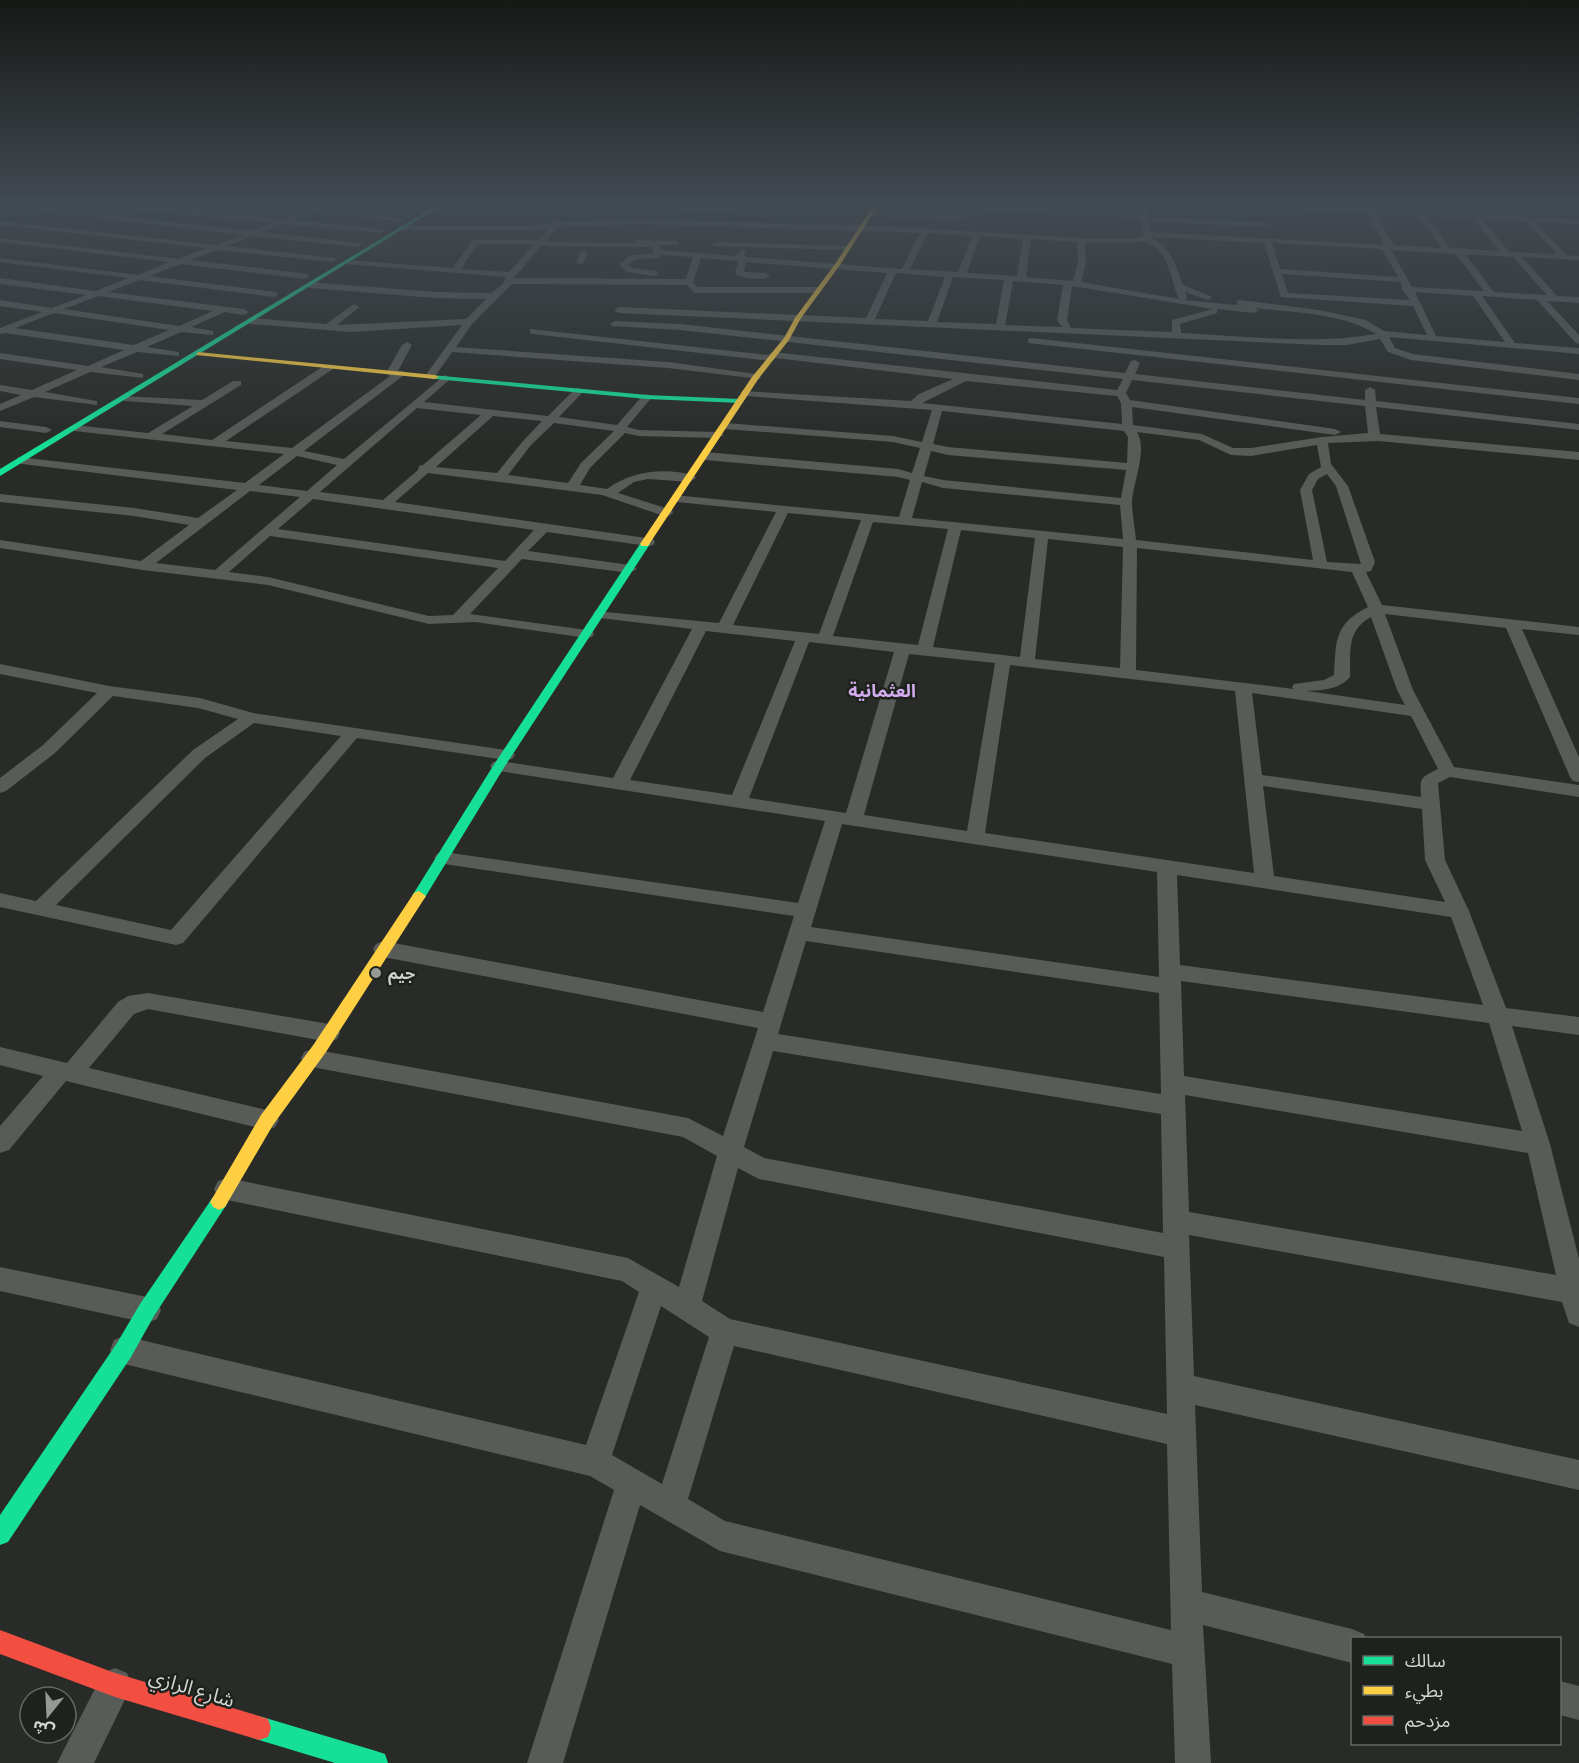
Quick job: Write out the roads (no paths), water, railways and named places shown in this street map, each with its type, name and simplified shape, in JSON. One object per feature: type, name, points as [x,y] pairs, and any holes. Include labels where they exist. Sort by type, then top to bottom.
[{"type":"street","points":[[50,287],[223,310],[248,317],[327,328],[371,329],[423,323],[469,322]]},
{"type":"street","points":[[1,330],[111,287]]},
{"type":"street","points":[[220,287],[274,294]]},
{"type":"street","points":[[0,473],[74,428],[96,408],[139,376],[210,333],[248,317],[274,294],[290,287]]},
{"type":"street","points":[[0,457],[78,411],[96,408],[125,398],[198,354],[248,317],[295,287]]},
{"type":"street","points":[[369,287],[435,295],[493,296]]},
{"type":"street","points":[[430,376],[469,322],[501,287]]},
{"type":"street","points":[[603,287],[626,287]]},
{"type":"street","points":[[695,287],[695,290],[819,290]]},
{"type":"street","points":[[0,1534],[124,1350],[147,1310],[227,1189],[267,1120],[329,1033],[444,858],[503,761],[756,377],[787,339],[798,318],[821,287]]},
{"type":"street","points":[[869,321],[885,287]]},
{"type":"street","points":[[933,333],[946,287]]},
{"type":"street","points":[[1000,327],[1001,309],[1007,287]]},
{"type":"street","points":[[1068,330],[1062,320],[1071,287]]},
{"type":"street","points":[[1096,287],[1185,303],[1254,310]]},
{"type":"street","points":[[1178,287],[1189,318]]},
{"type":"street","points":[[1180,287],[1203,296],[1319,313],[1363,322],[1382,335],[1386,344],[1395,352]]},
{"type":"street","points":[[1282,287],[1284,295]]},
{"type":"street","points":[[1486,287],[1491,294]]},
{"type":"street","points":[[1544,287],[1554,298]]},
{"type":"street","points":[[604,338],[615,324],[615,315],[621,306],[620,289]]},
{"type":"street","points":[[1407,289],[1579,300]]},
{"type":"street","points":[[1407,289],[1433,339]]},
{"type":"street","points":[[1475,293],[1513,346]]},
{"type":"street","points":[[1178,335],[1175,322],[1237,302],[1284,295],[1416,303]]},
{"type":"street","points":[[1540,298],[1579,341]]},
{"type":"street","points":[[0,303],[210,333]]},
{"type":"street","points":[[327,328],[354,307]]},
{"type":"street","points":[[0,408],[223,310]]},
{"type":"street","points":[[619,310],[869,321],[933,333],[1003,339]]},
{"type":"street","points":[[1319,313],[1315,327],[1322,342]]},
{"type":"street","points":[[615,324],[680,327],[915,352],[1579,427]]},
{"type":"street","points":[[895,368],[944,324],[1337,343],[1395,352],[1422,360],[1579,377]]},
{"type":"street","points":[[1,330],[175,354]]},
{"type":"street","points":[[533,332],[559,341],[668,365],[756,377]]},
{"type":"street","points":[[1128,675],[1130,544],[1126,502],[1136,451],[1134,436],[1128,428],[1123,398],[1129,375],[1142,352],[1153,342],[1155,334]]},
{"type":"street","points":[[1337,343],[1382,335],[1579,351]]},
{"type":"street","points":[[449,349],[604,338],[895,368],[962,379],[1123,398],[1237,435],[1251,452],[1353,437],[1579,456]]},
{"type":"street","points":[[1025,341],[1579,401]]},
{"type":"street","points":[[143,566],[294,452],[331,427],[396,373],[407,345]]},
{"type":"street","points":[[198,354],[647,397],[743,397],[938,407],[1202,437],[1237,435],[1376,438]]},
{"type":"street","points":[[0,356],[139,376]]},
{"type":"street","points":[[215,443],[329,367]]},
{"type":"street","points":[[216,576],[445,378]]},
{"type":"street","points":[[1373,378],[1370,389],[1372,402],[1369,427],[1376,438]]},
{"type":"street","points":[[913,405],[923,396],[962,379]]},
{"type":"street","points":[[151,436],[237,383]]},
{"type":"street","points":[[0,388],[96,408]]},
{"type":"street","points":[[500,477],[527,443],[579,390]]},
{"type":"street","points":[[572,488],[585,466],[620,434],[620,428],[647,397]]},
{"type":"street","points":[[125,398],[203,403]]},
{"type":"street","points":[[414,404],[553,419],[620,428],[639,433],[722,431],[893,439],[948,451],[1134,467]]},
{"type":"street","points":[[904,522],[938,407]]},
{"type":"street","points":[[386,504],[490,413]]},
{"type":"street","points":[[0,424],[46,430]]},
{"type":"street","points":[[74,428],[294,452],[346,463]]},
{"type":"street","points":[[677,498],[1358,569],[1366,568],[1368,562],[1342,486],[1325,464],[1322,440]]},
{"type":"street","points":[[705,456],[898,473],[943,484],[1126,502]]},
{"type":"street","points":[[22,460],[312,494],[648,542]]},
{"type":"street","points":[[1321,565],[1306,489],[1313,477],[1328,468]]},
{"type":"street","points":[[423,470],[500,477],[610,493],[667,513]]},
{"type":"street","points":[[610,493],[625,480],[642,475],[690,478]]},
{"type":"street","points":[[0,498],[134,512],[202,523]]},
{"type":"street","points":[[724,628],[784,509]]},
{"type":"street","points":[[824,640],[868,518]]},
{"type":"street","points":[[459,617],[544,527]]},
{"type":"street","points":[[924,651],[955,527]]},
{"type":"street","points":[[269,532],[507,565]]},
{"type":"street","points":[[1027,663],[1042,536]]},
{"type":"street","points":[[0,544],[143,566],[268,581],[429,620],[459,617],[587,634]]},
{"type":"street","points":[[518,554],[630,569]]},
{"type":"street","points":[[1358,569],[1376,609],[1405,690],[1448,771]]},
{"type":"street","points":[[1243,687],[1327,685],[1342,676],[1345,631],[1356,618],[1376,609],[1579,632]]},
{"type":"street","points":[[600,614],[1243,687],[1417,712]]},
{"type":"street","points":[[1512,624],[1579,777]]},
{"type":"street","points":[[619,784],[701,626]]},
{"type":"street","points":[[738,802],[804,638]]},
{"type":"street","points":[[687,1307],[730,1152],[806,911],[844,819],[903,649]]},
{"type":"street","points":[[975,839],[1003,660]]},
{"type":"street","points":[[0,669],[109,691],[200,703],[251,718],[353,733],[619,784],[1459,911]]},
{"type":"street","points":[[1243,687],[1265,882]]},
{"type":"street","points":[[0,787],[49,749],[109,691]]},
{"type":"street","points":[[40,909],[199,754],[251,718]]},
{"type":"street","points":[[0,900],[177,938],[353,733]]},
{"type":"street","points":[[1176,1221],[1576,1303],[1538,1144],[1498,1015],[1459,911],[1435,860],[1429,780],[1448,771],[1579,791]]},
{"type":"street","points":[[1253,779],[1430,804]]},
{"type":"street","points":[[444,858],[806,911]]},
{"type":"street","points":[[1167,868],[1187,1651],[1192,1763]]},
{"type":"street","points":[[799,933],[1579,1026]]},
{"type":"street","points":[[383,949],[768,1031],[1173,1095],[1538,1144]]},
{"type":"street","points":[[0,1143],[126,1008],[136,1002],[148,1001],[329,1033]]},
{"type":"street","points":[[0,1056],[267,1120]]},
{"type":"street","points":[[312,1058],[688,1128],[759,1168],[1177,1248]]},
{"type":"street","points":[[227,1189],[628,1270],[725,1331],[1181,1432]]},
{"type":"street","points":[[0,1279],[147,1310]]},
{"type":"street","points":[[595,1462],[654,1287]]},
{"type":"street","points":[[670,1506],[725,1331]]},
{"type":"street","points":[[124,1350],[595,1462],[720,1535],[1187,1651]]},
{"type":"street","points":[[1180,1387],[1579,1475]]},
{"type":"street","points":[[545,1763],[631,1483]]},
{"type":"street","points":[[1186,1604],[1351,1645]]},
{"type":"street","name":"شارع الرازي","points":[[0,1642],[115,1685],[376,1763]]},
{"type":"street","points":[[75,1763],[115,1685]]},
{"type":"street","points":[[1561,1698],[1579,1703]]},
{"type":"place","name":"جيم","points":[[376,973]]},
{"type":"district","name":"العثمانية","points":[[882,691]]}]
